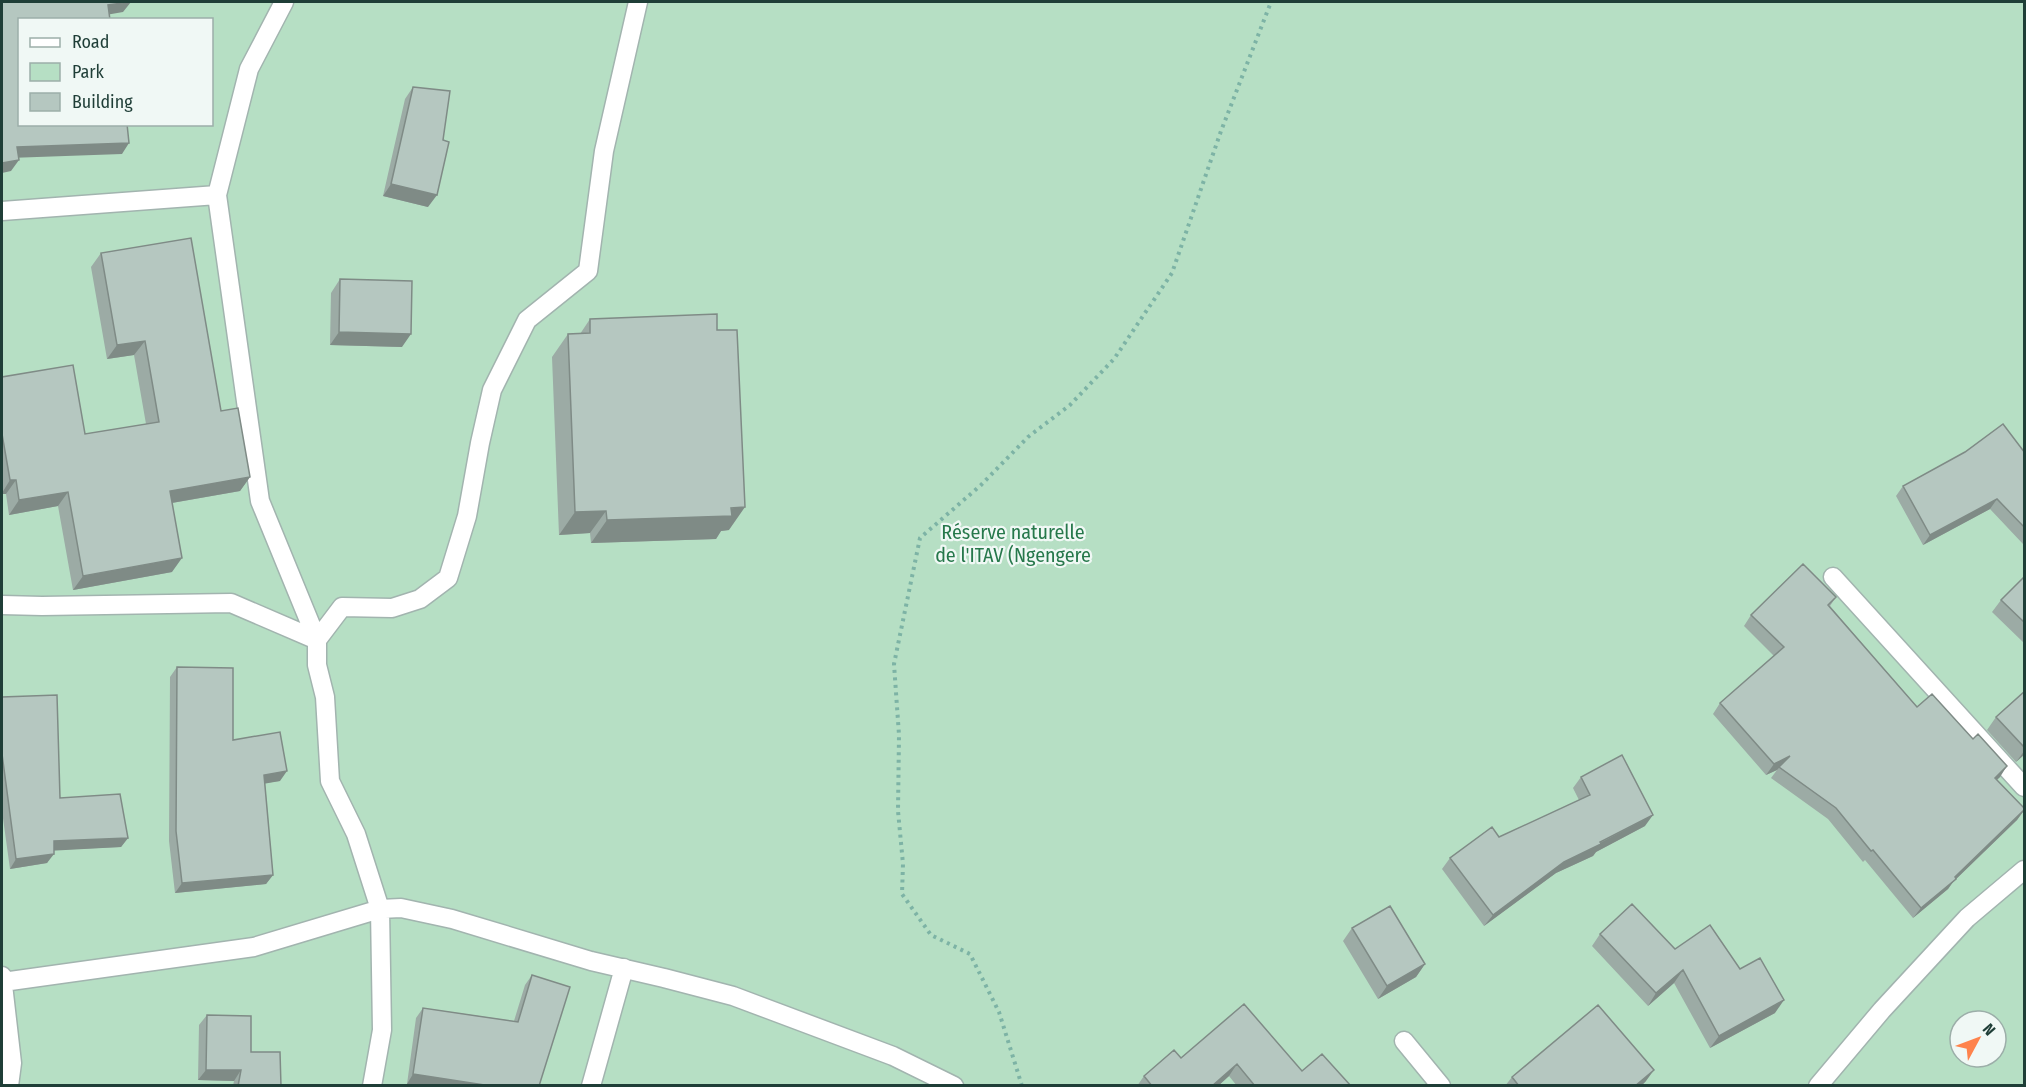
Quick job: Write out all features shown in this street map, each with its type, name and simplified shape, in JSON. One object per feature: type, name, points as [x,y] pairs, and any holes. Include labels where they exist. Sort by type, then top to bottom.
[{"type":"street","points":[[284,2],[249,69],[217,195],[260,501],[317,640],[317,665],[325,697],[330,781],[356,834],[380,909],[382,1030],[372,1086]]},
{"type":"street","points":[[317,640],[342,607],[392,608],[420,599],[448,578],[467,516],[492,390],[527,320],[588,271],[604,151],[638,2]]},
{"type":"street","points":[[2,211],[217,195]]},
{"type":"street","points":[[1833,577],[2025,787]]},
{"type":"street","points":[[2,605],[231,603],[317,640]]},
{"type":"street","points":[[1818,1086],[1882,1010],[1967,918],[2025,870]]},
{"type":"street","points":[[9,1086],[2,979],[254,947],[380,909],[401,908],[452,919],[591,961],[733,996],[893,1056],[954,1086]]},
{"type":"street","points":[[591,1086],[624,968]]},
{"type":"street","points":[[1404,1041],[1441,1086]]},
{"type":"path","points":[[1022,1086],[999,1011],[970,954],[931,935],[902,894],[903,864],[898,811],[899,735],[894,664],[920,538],[981,485],[1028,436],[1070,405],[1114,359],[1172,273],[1221,131],[1271,2]]},
{"type":"green space","name":"Réserve naturelle de l'ITAV (Ngengere","points":[[2,2],[2024,2],[2024,1085],[2,1085]]},
{"type":"building","points":[[2,2],[130,2],[108,5],[110,18],[18,18],[18,126],[127,126],[129,143],[17,147],[19,160],[2,163]]},
{"type":"building","points":[[413,87],[450,91],[443,140],[449,142],[437,195],[391,184]]},
{"type":"building","points":[[191,238],[221,411],[238,408],[250,477],[170,491],[182,558],[83,576],[68,492],[19,500],[16,480],[10,480],[2,434],[2,377],[73,365],[85,434],[159,422],[145,341],[117,345],[101,253]]},
{"type":"building","points":[[340,279],[412,281],[411,334],[339,332]]},
{"type":"building","points":[[717,314],[717,330],[737,330],[745,507],[731,508],[732,516],[607,520],[606,511],[575,512],[568,334],[590,333],[590,319]]},
{"type":"building","points":[[2003,424],[2025,453],[2025,528],[1997,499],[1930,535],[1903,486],[1965,452]]},
{"type":"building","points":[[1803,564],[1836,597],[1828,605],[1917,707],[1932,694],[1973,739],[1978,734],[2007,766],[1995,778],[2025,809],[1955,877],[1956,879],[1921,908],[1836,808],[1779,767],[1790,756],[1774,764],[1720,703],[1784,647],[1751,615]]},
{"type":"building","points":[[2025,576],[2025,623],[2001,600]]},
{"type":"building","points":[[177,667],[233,668],[233,740],[280,732],[287,771],[264,775],[273,875],[182,883],[176,831]]},
{"type":"building","points":[[2025,691],[2025,748],[1996,717]]},
{"type":"building","points":[[57,695],[60,798],[120,794],[128,838],[54,841],[54,854],[16,859],[2,754],[2,697]]},
{"type":"building","points":[[1622,755],[1653,815],[1564,862],[1493,915],[1450,858],[1492,827],[1499,837],[1590,795],[1581,777]]},
{"type":"building","points":[[1632,904],[1675,949],[1710,925],[1740,969],[1760,958],[1784,1000],[1719,1036],[1683,970],[1656,993],[1600,934]]},
{"type":"building","points":[[1390,906],[1425,964],[1387,986],[1352,928]]},
{"type":"building","points":[[532,975],[570,987],[539,1086],[491,1086],[413,1074],[423,1008],[518,1022]]},
{"type":"building","points":[[1244,1004],[1302,1071],[1322,1054],[1351,1086],[1255,1086],[1237,1064],[1212,1086],[1152,1086],[1144,1076],[1174,1050],[1181,1058]]},
{"type":"building","points":[[1598,1005],[1654,1070],[1635,1086],[1519,1086],[1512,1077]]},
{"type":"building","points":[[207,1015],[251,1016],[251,1052],[280,1052],[281,1086],[238,1086],[241,1070],[206,1070]]}]
